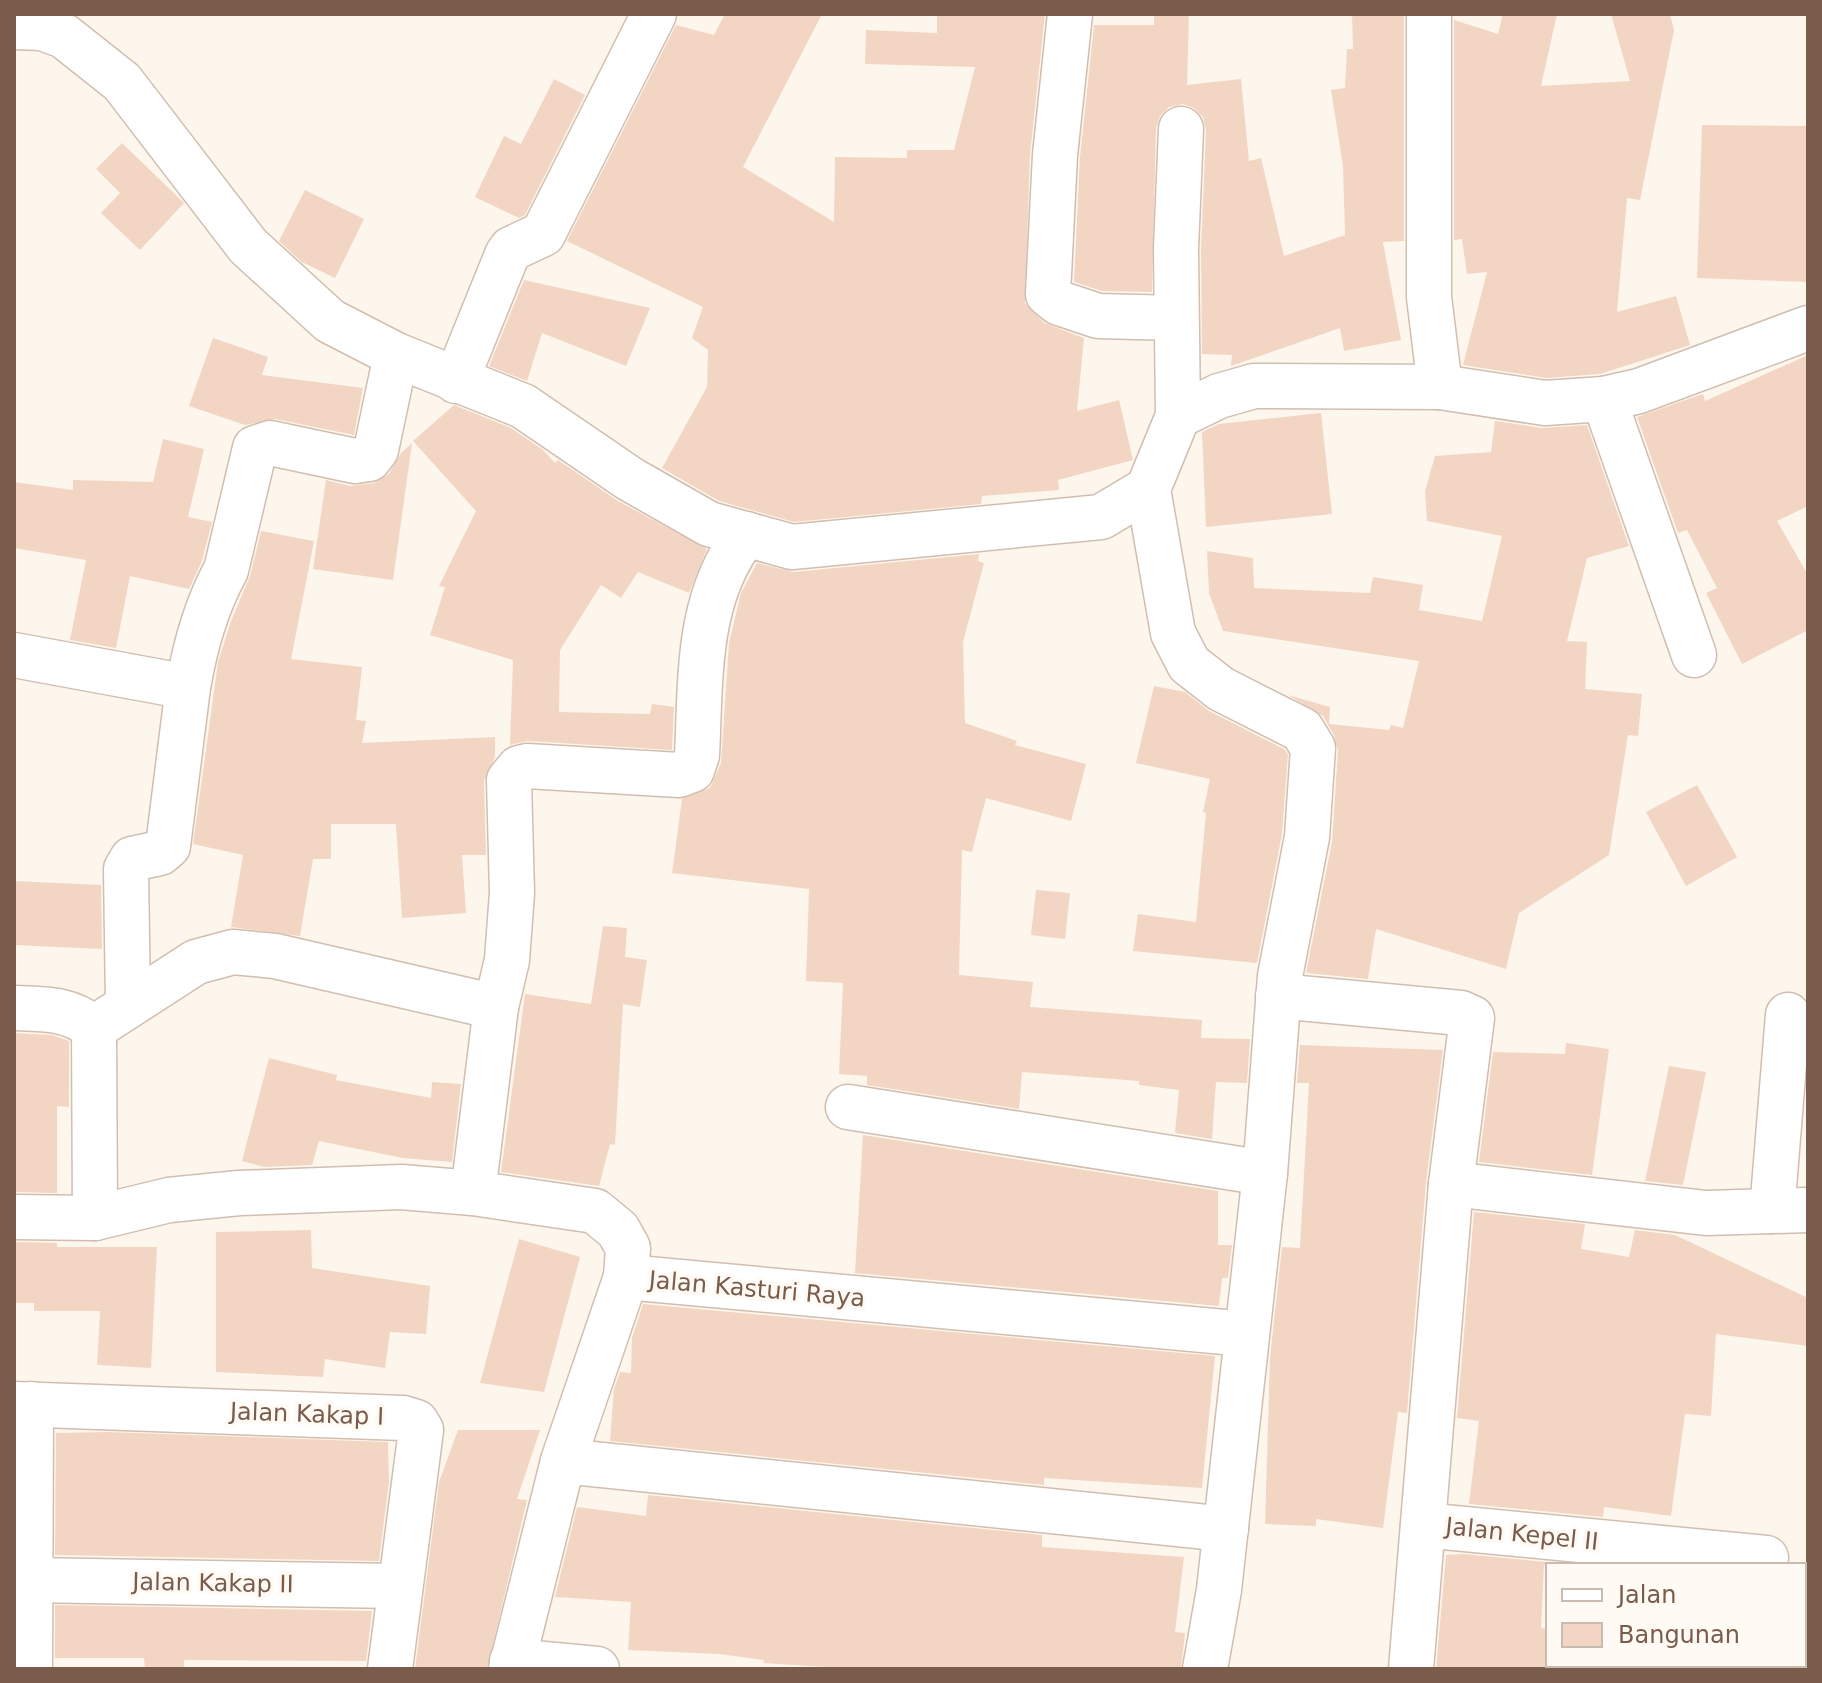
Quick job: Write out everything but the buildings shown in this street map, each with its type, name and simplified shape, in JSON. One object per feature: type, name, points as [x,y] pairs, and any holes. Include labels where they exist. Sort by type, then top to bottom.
[{"type":"street","points":[[456,381],[507,255],[511,249],[543,234],[654,14]]},
{"type":"street","points":[[1070,14],[1055,155],[1048,294],[1059,303],[1098,316],[1176,318]]},
{"type":"street","points":[[1429,14],[1429,297],[1440,387]]},
{"type":"street","points":[[14,27],[42,28],[64,36],[122,82],[191,167],[248,246],[330,321],[396,355],[523,406],[630,479],[709,524],[792,547],[1101,517],[1148,489]]},
{"type":"street","points":[[1181,129],[1176,318],[1178,416],[1148,489],[1167,607],[1173,633],[1189,664],[1221,689],[1302,730],[1313,748],[1307,837],[1278,996],[1265,1173],[1226,1529],[1205,1669]]},
{"type":"street","points":[[1178,416],[1219,396],[1254,386],[1440,387],[1545,403],[1604,399],[1639,391],[1808,328]]},
{"type":"street","points":[[95,1218],[126,869],[132,859],[160,853],[168,846],[188,687],[198,636],[216,583],[226,570],[255,448],[270,443],[355,461],[369,459],[376,450],[396,355]]},
{"type":"street","points":[[1604,399],[1694,655]]},
{"type":"street","points":[[473,1193],[496,1007],[507,960],[512,893],[509,780],[513,773],[527,766],[679,775],[692,770],[697,755],[704,632],[714,589],[729,556],[746,534]]},
{"type":"street","points":[[14,655],[188,687]]},
{"type":"street","points":[[14,1008],[62,1010],[77,1015],[111,1017],[196,962],[233,952],[275,956],[496,1007]]},
{"type":"street","points":[[1278,996],[1461,1013],[1472,1018],[1451,1184],[1411,1669]]},
{"type":"street","points":[[1451,1184],[1679,1210],[1790,1211],[1788,1015]]},
{"type":"street","points":[[848,1107],[1265,1173]]},
{"type":"street","points":[[14,1217],[95,1218],[169,1200],[239,1193],[401,1187],[473,1193],[595,1211],[618,1230],[628,1248],[626,1277]]},
{"type":"street","name":"Jalan Kasturi Raya","points":[[511,1665],[563,1461],[626,1277],[1246,1334]]},
{"type":"street","points":[[22,1404],[30,1669]]},
{"type":"street","name":"Jalan Kakap I","points":[[22,1404],[403,1418],[416,1422],[421,1430],[398,1586]]},
{"type":"street","points":[[563,1461],[1226,1529]]},
{"type":"street","name":"Jalan Kepel II","points":[[1423,1525],[1766,1558]]},
{"type":"street","name":"Jalan Kakap II","points":[[29,1580],[398,1586]]},
{"type":"street","points":[[390,1669],[398,1586]]},
{"type":"street","points":[[511,1665],[597,1669]]}]
